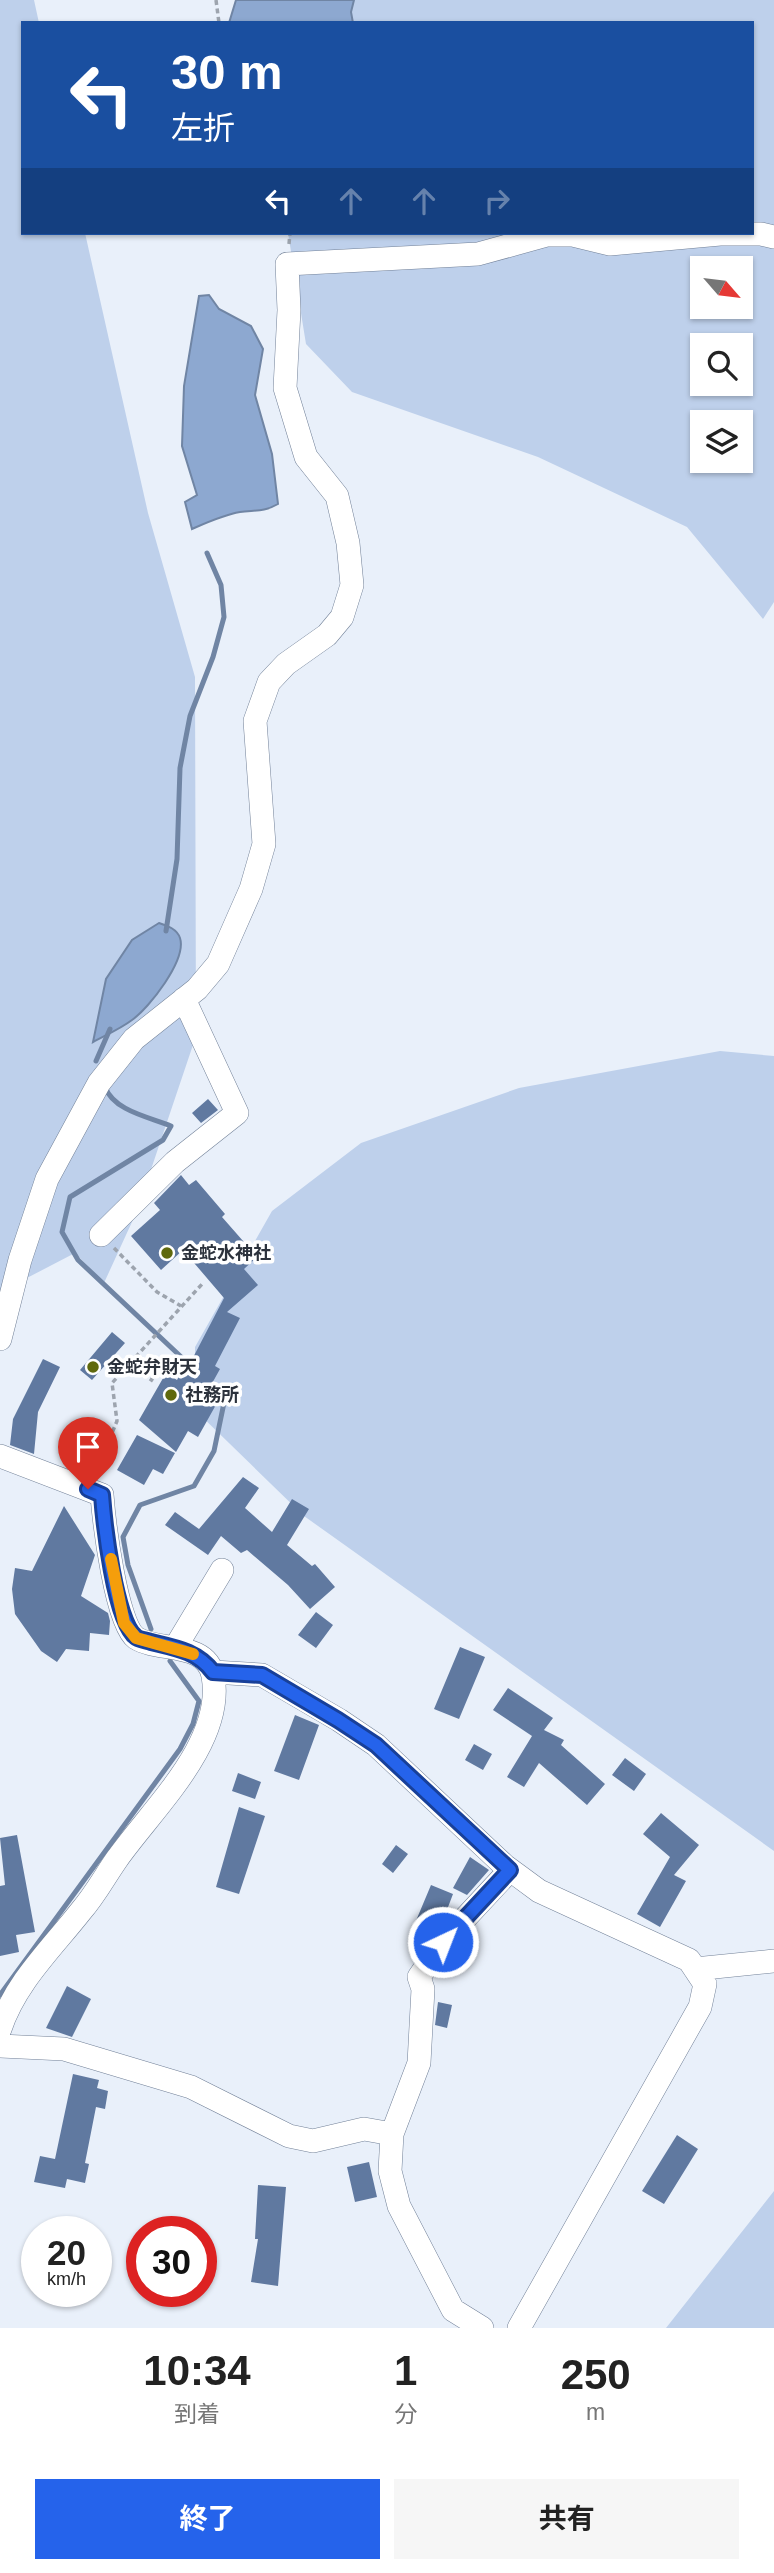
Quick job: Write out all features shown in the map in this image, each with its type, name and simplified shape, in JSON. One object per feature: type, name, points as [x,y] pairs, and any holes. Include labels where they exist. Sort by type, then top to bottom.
[{"type":"street","points":[[754,234],[774,237]]},
{"type":"street","points":[[0,1339],[20,1260],[47,1179],[99,1083],[134,1039],[184,999],[218,964],[251,889],[264,844],[255,721],[268,682],[286,664],[327,635],[342,617],[352,585],[348,543],[337,496],[306,457],[285,388],[289,310],[287,264],[478,254],[547,235],[573,235],[610,244],[709,235]]},
{"type":"street","points":[[101,1235],[175,1162],[237,1113],[184,999]]},
{"type":"street","points":[[0,1456],[102,1495],[112,1567],[124,1623],[136,1638],[175,1648],[203,1659],[213,1672],[215,1697],[210,1723],[194,1755],[90,1901],[16,1992],[0,2029]]},
{"type":"street","points":[[175,1648],[222,1570]]},
{"type":"street","points":[[213,1672],[262,1675],[338,1720],[376,1745],[510,1870],[540,1891],[689,1960],[705,1984],[700,2007],[519,2328]]},
{"type":"street","points":[[482,2328],[453,2310],[399,2206],[390,2171],[392,2134],[419,2063],[422,1989],[418,1977],[443,1942],[510,1870]]},
{"type":"street","points":[[695,1969],[774,1961]]},
{"type":"street","points":[[0,2046],[64,2049],[191,2087],[289,2136],[313,2141],[364,2129],[392,2134]]},
{"type":"path","points":[[216,0],[219,21]]},
{"type":"path","points":[[101,1235],[158,1292],[181,1306]]},
{"type":"path","points":[[88,1489],[117,1421],[112,1383],[203,1283]]},
{"type":"path","points":[[129,1364],[153,1381]]},
{"type":"shaded area","points":[[0,0],[34,0],[39,21],[21,21],[21,235],[85,235],[148,513],[195,677],[196,1036],[137,1211],[104,1283],[75,1253],[0,1292]]},
{"type":"shaded area","points":[[236,0],[354,0],[351,12],[353,21],[230,21]]},
{"type":"shaded area","points":[[258,0],[774,0],[774,602],[763,619],[687,527],[538,457],[352,392],[306,344],[288,235],[754,235],[754,21],[257,21]]},
{"type":"shaded area","points":[[209,295],[219,309],[251,326],[263,349],[255,395],[272,454],[278,504],[264,510],[228,515],[192,529],[185,502],[197,495],[182,446],[184,386],[199,296]]},
{"type":"shaded area","points":[[159,923],[179,935],[181,947],[165,983],[132,1020],[93,1042],[106,979],[132,940]]},
{"type":"shaded area","points":[[720,1051],[774,1056],[774,1851],[304,1516],[195,1410],[195,1347],[272,1211],[361,1143],[519,1088]]},
{"type":"shaded area","points":[[774,2191],[774,2328],[666,2328]]},
{"type":"building","points":[[208,1099],[218,1110],[201,1123],[192,1113]]},
{"type":"building","points":[[181,1175],[189,1185],[196,1180],[225,1214],[222,1217],[257,1257],[244,1269],[258,1285],[227,1312],[240,1318],[215,1366],[220,1369],[210,1387],[222,1394],[198,1437],[188,1431],[176,1452],[139,1420],[166,1373],[177,1380],[182,1371],[185,1373],[224,1298],[183,1250],[161,1270],[131,1236],[160,1210],[154,1203]]},
{"type":"building","points":[[112,1332],[125,1343],[92,1380],[80,1370]]},
{"type":"building","points":[[43,1359],[60,1367],[38,1412],[34,1454],[10,1445],[13,1419]]},
{"type":"building","points":[[137,1435],[175,1453],[163,1474],[153,1469],[144,1485],[117,1470]]},
{"type":"building","points":[[243,1477],[259,1488],[245,1508],[272,1532],[292,1499],[309,1509],[287,1545],[312,1566],[315,1564],[335,1587],[310,1609],[288,1585],[247,1550],[241,1553],[221,1536],[208,1555],[165,1525],[175,1512],[199,1529]]},
{"type":"building","points":[[64,1506],[95,1555],[81,1596],[108,1613],[110,1621],[109,1635],[90,1633],[89,1651],[66,1649],[57,1662],[41,1651],[15,1614],[12,1589],[15,1568],[32,1571]]},
{"type":"building","points":[[316,1612],[333,1625],[316,1648],[298,1635]]},
{"type":"building","points":[[460,1647],[485,1657],[459,1719],[434,1709]]},
{"type":"building","points":[[508,1688],[553,1718],[544,1730],[564,1740],[561,1745],[605,1784],[587,1805],[539,1763],[524,1787],[507,1777],[532,1736],[493,1710]]},
{"type":"building","points":[[295,1715],[319,1725],[299,1780],[274,1771]]},
{"type":"building","points":[[474,1744],[492,1754],[483,1770],[465,1760]]},
{"type":"building","points":[[625,1758],[646,1774],[634,1791],[612,1775]]},
{"type":"building","points":[[238,1773],[261,1782],[255,1799],[232,1791]]},
{"type":"building","points":[[239,1807],[265,1816],[239,1894],[216,1887]]},
{"type":"building","points":[[661,1813],[699,1845],[674,1875],[686,1881],[660,1927],[637,1914],[670,1857],[643,1834]]},
{"type":"building","points":[[17,1835],[35,1932],[16,1935],[19,1952],[0,1956],[0,1886],[5,1885],[0,1838]]},
{"type":"building","points":[[396,1845],[408,1854],[393,1873],[382,1864]]},
{"type":"building","points":[[470,1857],[489,1870],[467,1895],[453,1888]]},
{"type":"building","points":[[431,1885],[453,1894],[442,1923],[426,1942],[410,1935]]},
{"type":"building","points":[[67,1986],[91,1999],[72,2037],[46,2028]]},
{"type":"building","points":[[438,2002],[452,2005],[447,2028],[435,2025]]},
{"type":"building","points":[[73,2074],[99,2080],[97,2088],[108,2091],[105,2109],[96,2107],[85,2163],[89,2164],[85,2183],[67,2179],[65,2188],[34,2182],[40,2156],[55,2159]]},
{"type":"building","points":[[677,2135],[698,2149],[664,2204],[642,2191]]},
{"type":"building","points":[[369,2162],[377,2197],[355,2202],[347,2167]]},
{"type":"building","points":[[258,2185],[286,2187],[278,2286],[251,2282],[258,2239],[255,2239]]},
{"type":"waterway","points":[[166,931],[177,859],[180,768],[190,716],[213,657],[224,617],[221,585],[207,553]]},
{"type":"waterway","points":[[96,1061],[110,1029]]},
{"type":"waterway","points":[[105,1087],[124,1108],[171,1126],[163,1140],[70,1197],[62,1232],[78,1260],[194,1369]]},
{"type":"waterway","points":[[151,1629],[128,1565],[123,1537],[140,1505],[194,1486],[214,1451],[225,1398],[207,1381]]},
{"type":"waterway","points":[[0,1995],[180,1749],[193,1724],[199,1701],[170,1661]]},
{"type":"slow traffic","points":[[111,1559],[124,1623],[136,1638],[193,1654]]},
{"type":"place","name":"金蛇水神社","points":[[167,1253]]},
{"type":"place","name":"金蛇弁財天","points":[[93,1367]]},
{"type":"place","name":"社務所","points":[[171,1395]]},
{"type":"route","points":[[88,1489],[102,1495],[112,1567],[124,1623],[136,1638],[188,1651],[203,1659],[213,1672],[262,1675],[338,1720],[376,1745],[510,1870],[443,1942]]}]
